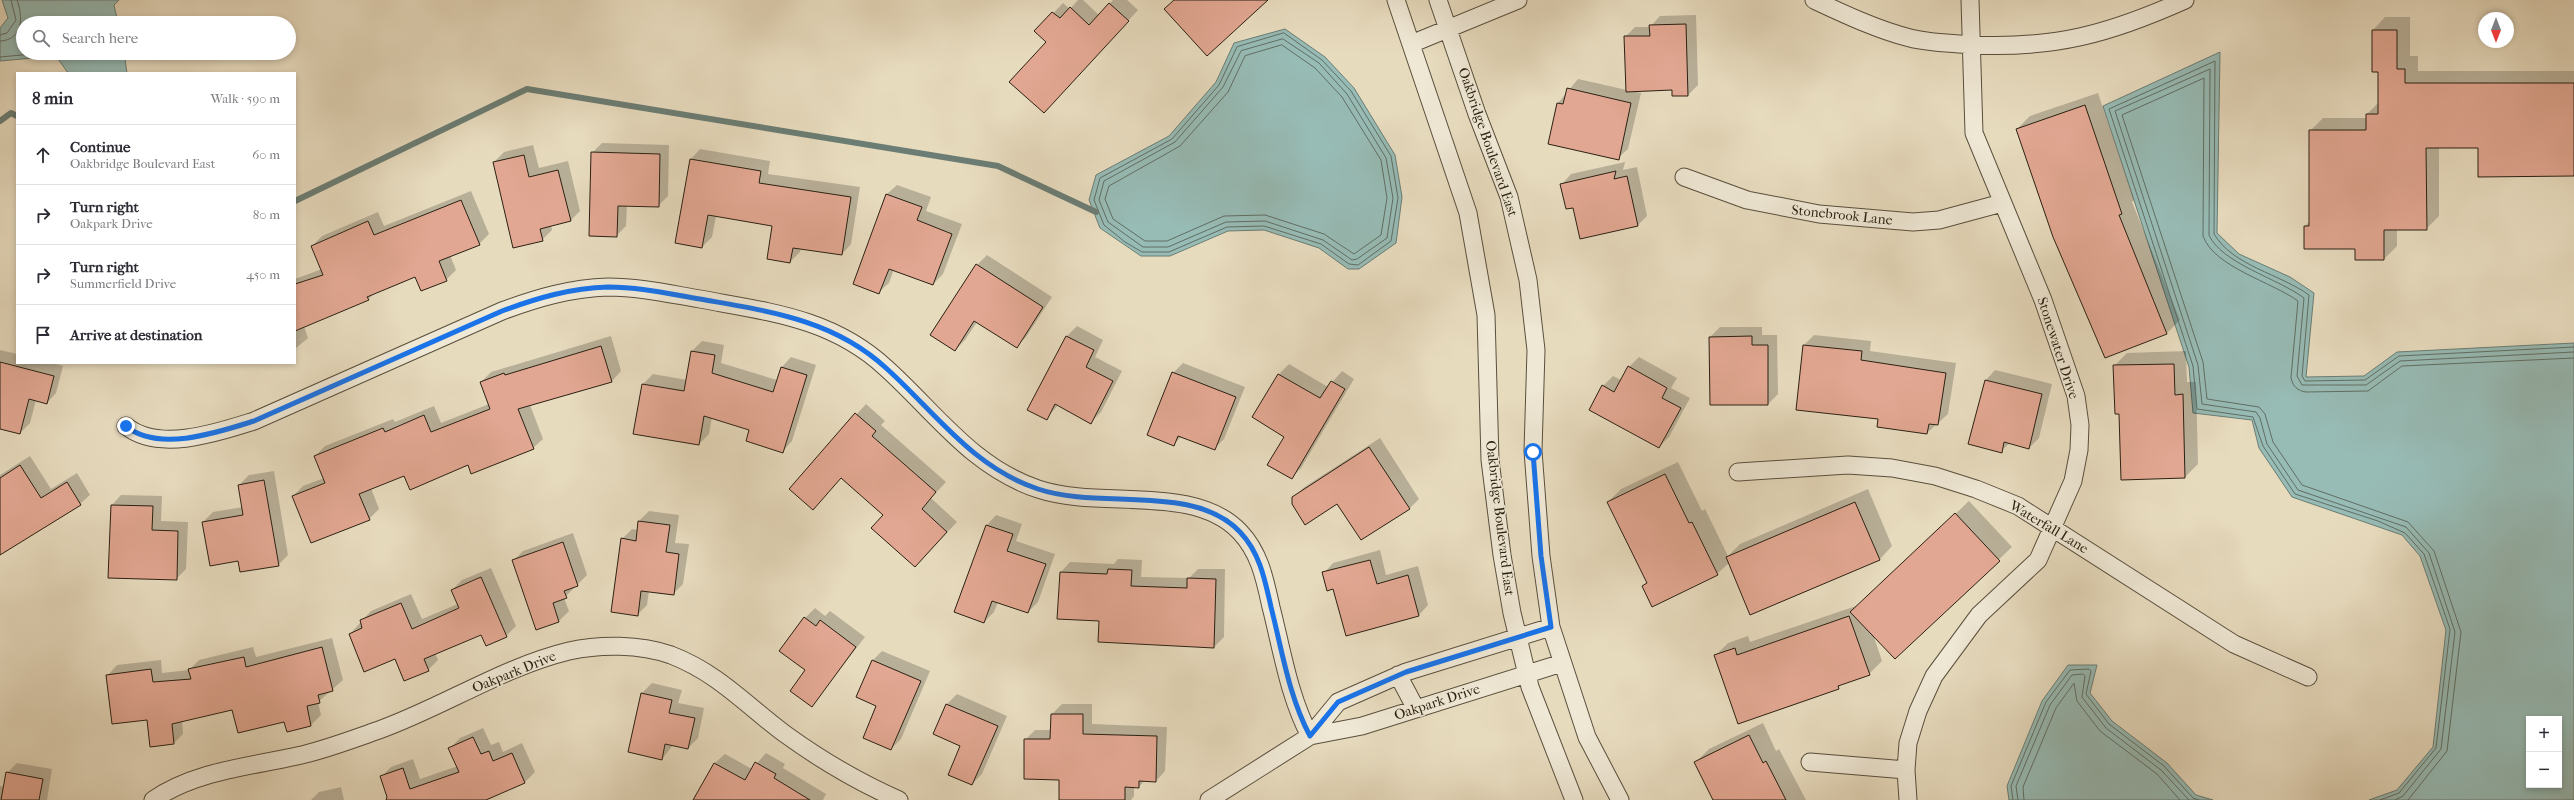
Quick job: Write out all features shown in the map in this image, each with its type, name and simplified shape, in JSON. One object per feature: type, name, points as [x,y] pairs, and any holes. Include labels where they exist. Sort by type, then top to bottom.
[{"type":"street","name":"Oakbridge Boulevard East","points":[[1438,0],[1449,28],[1477,114],[1509,197],[1528,280],[1536,350],[1533,452],[1541,556],[1551,627],[1587,737],[1620,800]]},
{"type":"street","points":[[1411,44],[1518,0]]},
{"type":"street","points":[[1814,0],[1910,38],[1971,45],[2008,47],[2062,42],[2111,30],[2185,0]]},
{"type":"street","name":"Stonewater Drive","points":[[1908,800],[1906,770],[1908,743],[1918,711],[1934,676],[1979,615],[2038,560],[2053,530],[2073,481],[2079,450],[2080,425],[2076,396],[2043,300],[1974,133],[1970,0]]},
{"type":"street","name":"Oakbridge Boulevard East","points":[[1398,1],[1468,213],[1478,259],[1486,314],[1490,460],[1502,555],[1517,637],[1526,673],[1574,800]]},
{"type":"street","name":"Stonebrook Lane","points":[[1684,177],[1747,200],[1820,214],[1919,221],[1969,214],[2002,203]]},
{"type":"street","points":[[126,426],[147,436],[176,439],[216,433],[254,421],[502,311],[540,297],[573,290],[609,287],[641,289],[789,315],[822,326],[863,349],[886,367],[950,433],[980,459],[1007,476],[1037,489],[1090,500],[1172,502],[1195,505],[1218,514],[1231,523],[1249,543],[1260,564],[1293,695],[1310,736]]},
{"type":"street","name":"Waterfall Lane","points":[[1738,472],[1848,465],[1892,468],[1928,475],[1976,489],[2018,506],[2053,530],[2234,644],[2308,677]]},
{"type":"street","name":"Oakpark Drive","points":[[1209,800],[1310,736],[1338,702],[1398,675],[1551,627]]},
{"type":"street","name":"Oakpark Drive","points":[[153,800],[188,782],[217,772],[300,756],[380,730],[547,657],[604,646],[639,648],[669,655],[697,668],[730,687],[785,733],[818,756],[846,774],[899,800]]},
{"type":"street","name":"Oakpark Drive","points":[[1310,736],[1362,726],[1526,673],[1562,663]]},
{"type":"street","points":[[1398,675],[1416,709]]},
{"type":"street","points":[[1810,762],[1906,770]]},
{"type":"water","points":[[2,0],[119,0],[114,5],[116,16],[16,16],[16,60],[0,61],[0,28],[8,18]]},
{"type":"water","points":[[1285,29],[1325,57],[1354,88],[1395,155],[1402,197],[1396,243],[1359,269],[1348,269],[1319,248],[1264,230],[1228,231],[1170,256],[1141,256],[1100,228],[1089,200],[1096,175],[1169,136],[1216,82],[1234,43]]},
{"type":"water","points":[[2220,52],[2217,233],[2239,254],[2290,277],[2314,293],[2306,377],[2364,376],[2397,352],[2574,343],[2574,800],[2369,800],[2397,790],[2433,747],[2446,630],[2420,556],[2402,535],[2292,497],[2259,448],[2252,420],[2193,413],[2189,367],[2103,106]]},
{"type":"water","points":[[59,60],[125,60],[127,72],[67,72]]},
{"type":"water","points":[[2068,665],[2097,665],[2090,693],[2112,721],[2167,763],[2196,795],[2213,800],[2009,800],[2007,786],[2042,701]]},
{"type":"building","points":[[1174,0],[1268,0],[1207,56],[1164,9]]},
{"type":"building","points":[[1109,3],[1129,21],[1044,113],[1009,82],[1046,42],[1034,31],[1052,12],[1060,18],[1070,7],[1089,25]]},
{"type":"building","points":[[1686,24],[1688,96],[1672,96],[1672,90],[1626,92],[1624,36],[1650,36],[1649,25]]},
{"type":"building","points":[[2372,30],[2397,30],[2397,69],[2405,69],[2405,83],[2574,83],[2574,176],[2478,177],[2478,148],[2426,148],[2427,230],[2384,230],[2384,260],[2355,260],[2355,249],[2304,249],[2304,226],[2309,226],[2309,130],[2366,130],[2366,114],[2378,114],[2378,72],[2372,72]]},
{"type":"building","points":[[1567,88],[1631,103],[1619,160],[1548,144],[1557,103],[1563,104]]},
{"type":"building","points":[[2085,105],[2122,214],[2119,215],[2167,334],[2105,358],[2053,237],[2016,129]]},
{"type":"building","points":[[591,152],[660,154],[659,207],[618,206],[617,237],[589,236]]},
{"type":"building","points":[[524,155],[529,177],[558,170],[571,221],[540,229],[543,241],[513,248],[493,162]]},
{"type":"building","points":[[690,159],[761,171],[759,183],[851,197],[842,255],[793,248],[790,263],[767,259],[772,226],[708,215],[702,248],[675,243]]},
{"type":"building","points":[[1616,171],[1614,179],[1627,176],[1638,226],[1580,239],[1573,208],[1566,209],[1560,184]]},
{"type":"building","points":[[886,194],[922,207],[917,220],[952,234],[933,285],[889,269],[879,294],[853,284]]},
{"type":"building","points":[[461,200],[480,245],[439,261],[447,281],[421,291],[415,277],[367,297],[369,300],[296,331],[296,284],[323,275],[311,246],[368,221],[374,235]]},
{"type":"building","points":[[976,264],[1043,307],[1017,348],[974,321],[955,351],[930,335]]},
{"type":"building","points":[[1066,336],[1094,350],[1086,367],[1113,381],[1091,424],[1055,404],[1047,420],[1027,410]]},
{"type":"building","points":[[1752,336],[1752,345],[1768,345],[1768,405],[1710,405],[1709,337]]},
{"type":"building","points":[[1803,345],[1862,351],[1861,360],[1946,373],[1938,425],[1929,424],[1927,434],[1877,427],[1878,419],[1796,410]]},
{"type":"building","points":[[601,346],[612,382],[518,409],[534,449],[471,474],[468,465],[410,490],[404,476],[359,494],[370,520],[311,543],[292,496],[325,483],[314,456],[383,428],[385,432],[424,415],[431,432],[490,409],[480,382],[504,373],[505,375]]},
{"type":"building","points":[[691,351],[715,355],[712,373],[773,392],[781,367],[807,375],[783,453],[746,441],[749,430],[704,416],[699,445],[633,434],[642,384],[684,391]]},
{"type":"building","points":[[0,362],[54,376],[47,404],[29,399],[20,434],[0,429]]},
{"type":"building","points":[[2174,364],[2175,395],[2183,394],[2185,478],[2121,480],[2119,414],[2115,414],[2113,365]]},
{"type":"building","points":[[1628,366],[1667,388],[1662,398],[1681,408],[1659,448],[1589,410],[1602,385],[1614,392]]},
{"type":"building","points":[[1172,372],[1236,397],[1215,450],[1178,436],[1174,446],[1147,435]]},
{"type":"building","points":[[1278,374],[1320,398],[1331,381],[1345,389],[1292,479],[1267,465],[1284,437],[1252,417]]},
{"type":"building","points":[[1985,380],[2042,394],[2029,449],[2004,442],[2002,453],[1968,444]]},
{"type":"building","points":[[855,413],[876,431],[872,436],[936,492],[922,509],[947,532],[915,567],[871,528],[883,515],[841,478],[813,510],[789,489]]},
{"type":"building","points":[[1369,447],[1410,509],[1361,540],[1337,504],[1305,525],[1292,504],[1292,497]]},
{"type":"building","points":[[20,465],[41,498],[67,482],[81,505],[0,555],[0,478]]},
{"type":"building","points":[[1665,474],[1689,523],[1692,522],[1718,575],[1652,607],[1642,586],[1647,583],[1607,502]]},
{"type":"building","points":[[264,480],[279,566],[240,572],[238,561],[210,566],[202,522],[243,515],[238,485]]},
{"type":"building","points":[[1855,502],[1880,560],[1750,615],[1726,557]]},
{"type":"building","points":[[111,505],[153,506],[152,530],[178,531],[177,580],[108,578]]},
{"type":"building","points":[[1955,513],[2000,561],[1895,659],[1850,612]]},
{"type":"building","points":[[638,521],[670,525],[666,552],[679,554],[674,595],[641,591],[638,616],[611,612],[621,538],[636,541]]},
{"type":"building","points":[[986,525],[1013,534],[1007,551],[1046,564],[1028,613],[992,601],[984,623],[954,612]]},
{"type":"building","points":[[563,542],[578,586],[564,591],[567,598],[553,603],[559,622],[536,630],[512,560]]},
{"type":"building","points":[[1370,560],[1377,584],[1408,575],[1419,616],[1346,636],[1333,589],[1327,591],[1322,572]]},
{"type":"building","points":[[1108,569],[1132,570],[1131,586],[1187,588],[1187,578],[1216,579],[1214,648],[1098,642],[1099,621],[1057,619],[1060,572],[1107,574]]},
{"type":"building","points":[[481,577],[507,637],[486,646],[481,635],[424,659],[429,671],[404,681],[395,659],[364,672],[349,634],[362,628],[360,620],[401,603],[412,629],[459,608],[451,590]]},
{"type":"building","points":[[1849,616],[1870,675],[1838,686],[1839,689],[1738,724],[1714,655],[1735,648],[1737,655]]},
{"type":"building","points":[[804,617],[816,626],[820,620],[856,647],[812,707],[790,691],[805,670],[779,651]]},
{"type":"building","points":[[322,647],[333,691],[318,695],[320,703],[307,706],[311,726],[287,732],[284,722],[238,733],[232,710],[172,724],[174,744],[150,747],[147,720],[112,724],[106,675],[151,669],[153,682],[191,679],[188,669],[244,657],[246,667]]},
{"type":"building","points":[[872,660],[921,681],[891,750],[863,738],[876,706],[856,697]]},
{"type":"building","points":[[641,693],[672,700],[669,713],[695,718],[688,749],[665,744],[662,760],[628,752]]},
{"type":"building","points":[[946,704],[998,726],[972,785],[948,775],[960,746],[933,734]]},
{"type":"building","points":[[1051,714],[1083,714],[1083,734],[1157,736],[1156,782],[1139,781],[1139,788],[1125,787],[1125,800],[1059,800],[1059,780],[1024,779],[1024,739],[1050,739]]},
{"type":"building","points":[[1749,735],[1763,763],[1766,761],[1786,800],[1713,800],[1694,762]]},
{"type":"building","points":[[473,737],[481,754],[489,751],[493,761],[512,753],[525,783],[486,800],[386,800],[387,797],[380,776],[403,768],[410,789],[459,772],[448,748]]},
{"type":"building","points":[[755,762],[776,774],[774,778],[810,800],[693,800],[714,763],[745,780]]},
{"type":"building","points":[[6,772],[43,779],[39,800],[1,800]]},
{"type":"waterway","points":[[296,201],[527,89],[998,166],[1096,212]]},
{"type":"waterway","points":[[0,121],[11,113],[16,116]]},
{"type":"route","points":[[126,426],[131,430],[147,436],[176,439],[216,433],[254,421],[502,311],[540,297],[573,290],[609,287],[641,289],[789,315],[822,326],[863,349],[886,367],[950,433],[980,459],[1007,476],[1037,489],[1058,495],[1090,500],[1172,502],[1195,505],[1218,514],[1231,523],[1249,543],[1260,564],[1293,695],[1302,721],[1310,736],[1338,702],[1406,672],[1551,627],[1541,556],[1533,452]]}]
